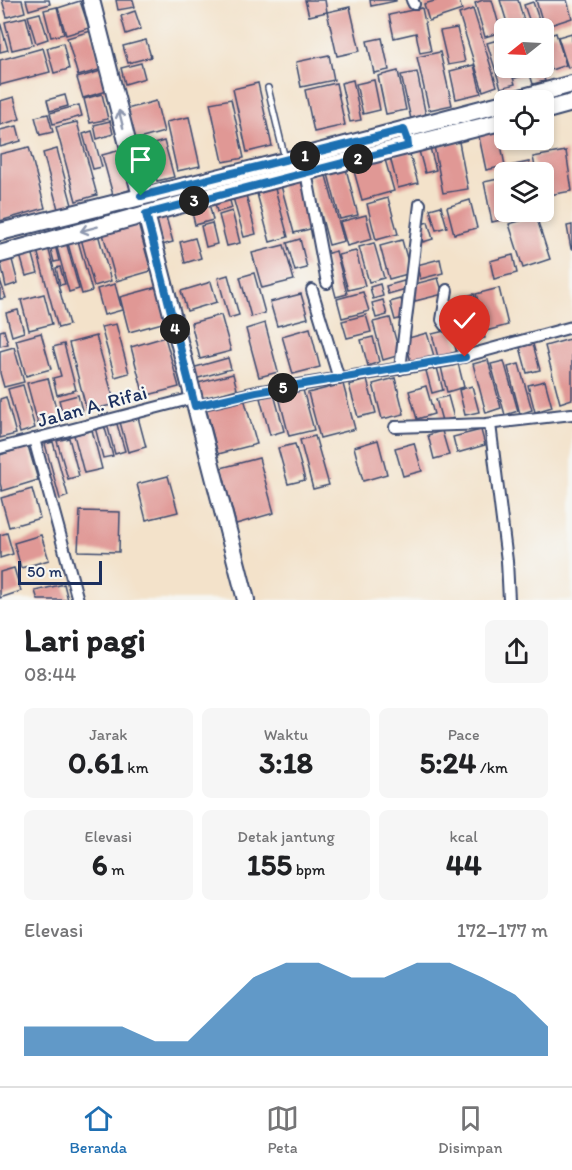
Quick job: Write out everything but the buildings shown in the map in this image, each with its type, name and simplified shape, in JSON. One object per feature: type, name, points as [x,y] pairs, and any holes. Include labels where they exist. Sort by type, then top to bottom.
[{"type":"main road","points":[[91,0],[141,196]]},
{"type":"main road","points":[[550,90],[572,84]]},
{"type":"main road","points":[[554,108],[572,104]]},
{"type":"main road","points":[[1,250],[306,172],[406,138],[450,126],[494,107]]},
{"type":"main road","points":[[450,126],[494,122]]},
{"type":"main road","points":[[0,232],[285,161],[406,138]]},
{"type":"main road","points":[[146,214],[246,600]]},
{"type":"street","points":[[306,172],[327,283]]},
{"type":"street","points":[[400,369],[420,204]]},
{"type":"street","points":[[312,290],[339,379]]},
{"type":"street","points":[[447,290],[442,320],[447,327],[458,327],[465,357]]},
{"type":"street","name":"Jalan A. Rifai","points":[[0,448],[194,402],[465,357],[572,327]]},
{"type":"street","points":[[395,427],[490,424],[572,414]]},
{"type":"street","points":[[490,424],[507,561],[509,600]]},
{"type":"street","points":[[34,440],[78,600]]},
{"type":"lane","points":[[268,88],[285,161]]},
{"type":"route","points":[[141,196],[404,130],[408,146],[146,214],[195,406],[256,392],[465,357]]}]
